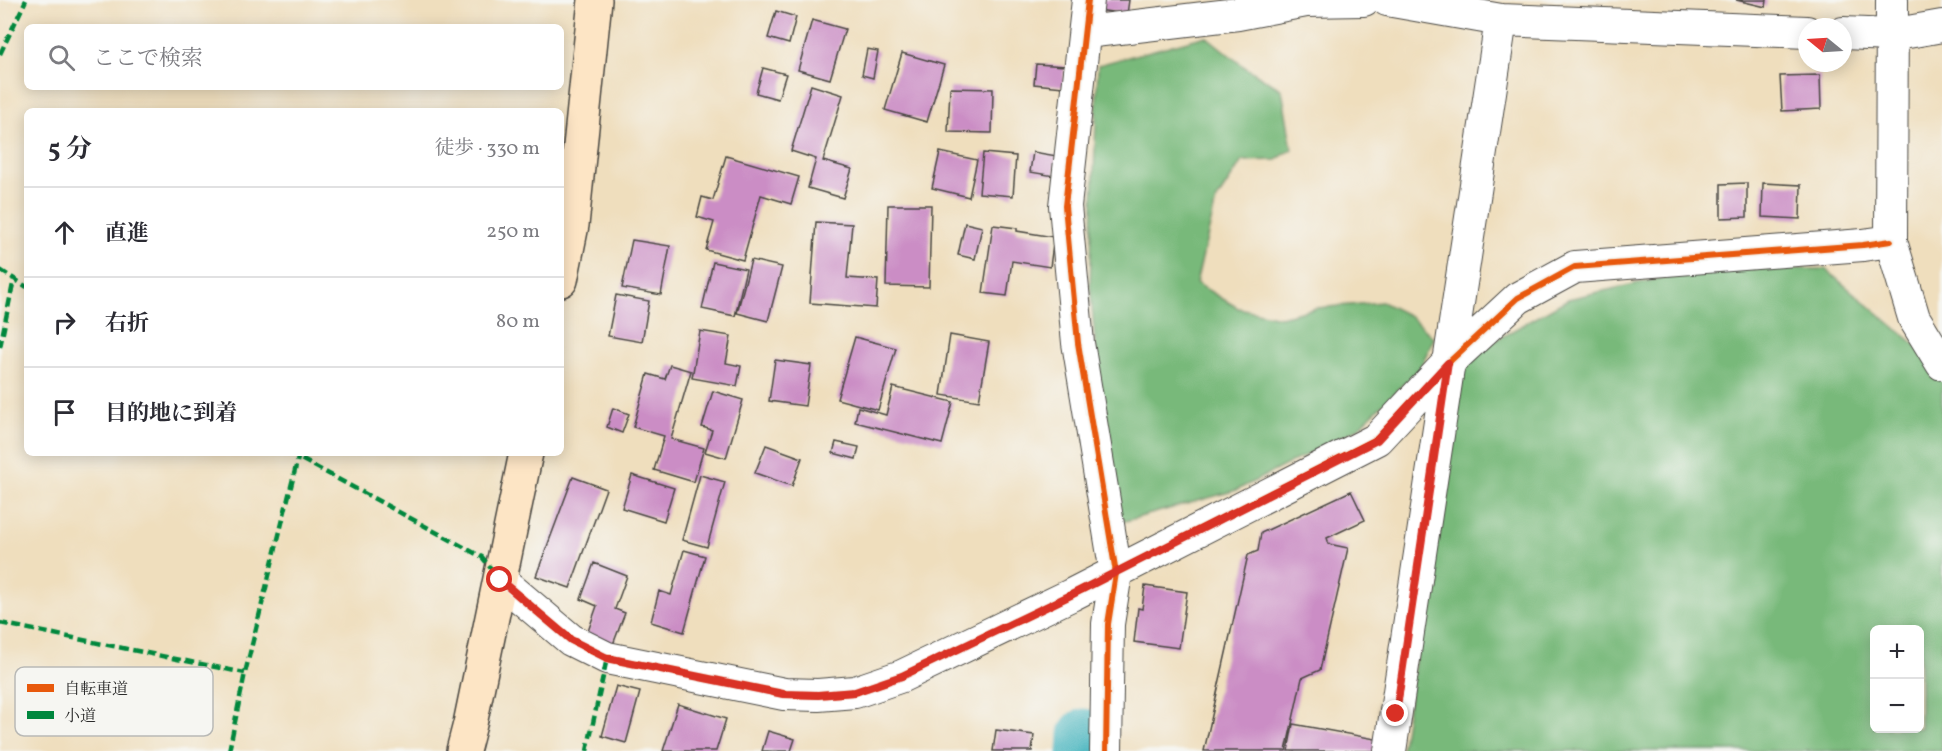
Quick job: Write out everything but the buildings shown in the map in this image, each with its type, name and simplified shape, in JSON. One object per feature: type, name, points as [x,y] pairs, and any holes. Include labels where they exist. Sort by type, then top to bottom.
[{"type":"street","points":[[564,265],[572,225],[595,0]]},
{"type":"street","points":[[1088,0],[1065,206],[1078,343],[1116,573],[1108,624],[1106,751]]},
{"type":"street","points":[[1086,32],[1238,14],[1306,1],[1364,0]]},
{"type":"street","points":[[1387,0],[1500,20],[1798,32]]},
{"type":"street","points":[[1892,0],[1891,241],[1914,318],[1942,364]]},
{"type":"street","points":[[1390,751],[1500,20]]},
{"type":"street","points":[[1852,33],[1892,35],[1942,26]]},
{"type":"street","points":[[500,580],[571,640],[607,658],[783,694],[818,695],[855,692],[902,676],[1116,573],[1377,440],[1448,363],[1518,298],[1575,267],[1891,241]]},
{"type":"street","points":[[463,751],[525,456]]},
{"type":"green space","points":[[1206,36],[1243,66],[1282,90],[1292,149],[1276,160],[1242,161],[1216,201],[1196,283],[1238,308],[1280,317],[1317,308],[1382,302],[1410,316],[1434,338],[1420,368],[1357,429],[1237,490],[1111,525],[1090,284],[1098,65]]},
{"type":"green space","points":[[1705,268],[1825,269],[1929,356],[1942,381],[1942,751],[1401,751],[1463,359],[1568,299]]},
{"type":"waterway","points":[[1083,751],[1084,734]]},
{"type":"marked path","points":[[0,54],[26,0]]},
{"type":"marked path","points":[[0,270],[24,285]]},
{"type":"marked path","points":[[0,347],[14,279]]},
{"type":"marked path","points":[[296,456],[482,557],[500,580]]},
{"type":"marked path","points":[[229,751],[245,673],[298,458]]},
{"type":"marked path","points":[[0,623],[245,673]]},
{"type":"marked path","points":[[587,751],[607,658]]},
{"type":"cycle path","points":[[1088,0],[1065,206],[1078,343],[1116,573],[1108,624],[1106,751]]},
{"type":"cycle path","points":[[500,580],[571,640],[607,658],[784,694],[818,695],[855,692],[902,676],[1071,595],[1377,439],[1448,363],[1518,298],[1575,267],[1891,241]]},
{"type":"route","points":[[500,580],[571,640],[607,658],[783,694],[818,695],[855,692],[902,676],[1071,595],[1377,440],[1448,363],[1396,714]]}]
